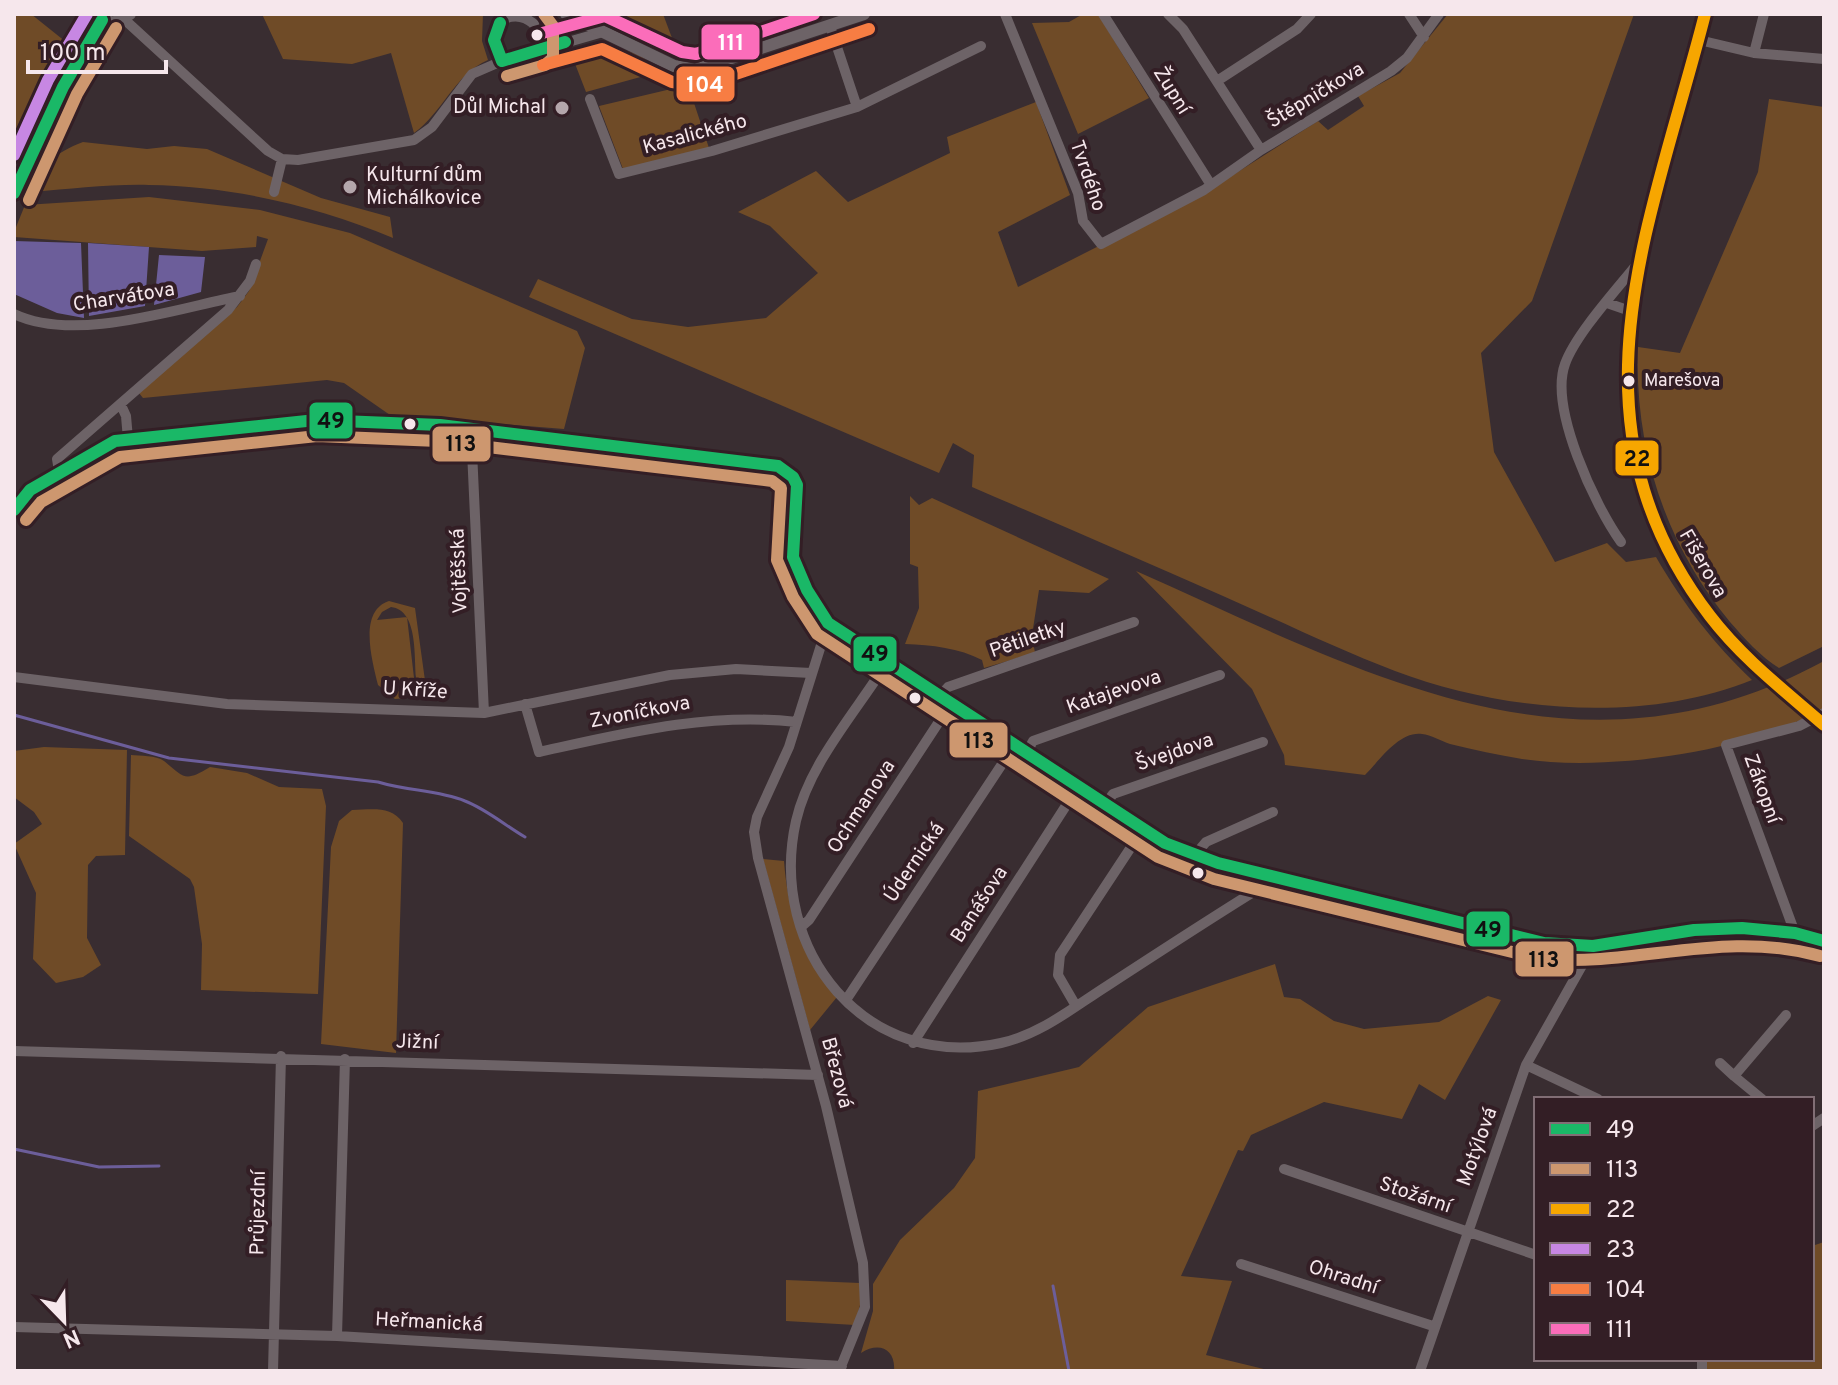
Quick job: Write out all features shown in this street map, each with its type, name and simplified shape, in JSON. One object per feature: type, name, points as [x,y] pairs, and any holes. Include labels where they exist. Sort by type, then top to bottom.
[{"type":"street","points":[[566,14],[677,67],[695,70],[864,14]]},
{"type":"street","name":"Tvrdého","points":[[1005,14],[1078,193],[1083,221],[1096,241],[1101,244],[1197,194]]},
{"type":"street","name":"Župní","points":[[1103,14],[1211,185]]},
{"type":"street","points":[[1168,14],[1183,29],[1261,150]]},
{"type":"street","points":[[1217,81],[1297,29],[1311,14]]},
{"type":"street","points":[[1409,14],[1424,37]]},
{"type":"street","name":"Štěpničkova","points":[[1197,194],[1261,150],[1391,71],[1424,37],[1439,14]]},
{"type":"street","name":"Fišerova","points":[[1705,14],[1644,254],[1628,339],[1626,383],[1631,431],[1645,485],[1676,565],[1730,640],[1819,717]]},
{"type":"street","points":[[1754,53],[1764,14]]},
{"type":"street","points":[[502,61],[494,34],[500,23],[511,16],[523,17],[534,24],[539,50]]},
{"type":"street","points":[[14,193],[99,17],[113,23],[128,17],[258,143],[282,159],[344,154],[414,140],[432,127],[472,74],[502,61],[603,32]]},
{"type":"street","points":[[830,26],[857,107]]},
{"type":"street","points":[[1699,40],[1754,53],[1824,59]]},
{"type":"street","name":"Kasalického","points":[[590,99],[619,174],[712,151],[857,107],[981,46]]},
{"type":"street","points":[[274,192],[282,159]]},
{"type":"street","points":[[1621,542],[1606,522],[1574,445],[1562,382],[1565,364],[1575,346],[1644,254]]},
{"type":"street","points":[[59,471],[57,459],[240,296],[256,264]]},
{"type":"street","name":"Charvátova","points":[[14,314],[39,323],[87,325],[240,296]]},
{"type":"street","points":[[1607,303],[1633,312]]},
{"type":"street","points":[[121,405],[126,416],[128,439]]},
{"type":"street","points":[[14,510],[30,490],[59,471],[103,446],[128,439],[347,419],[471,429],[778,466],[793,477],[797,485],[793,557],[807,590],[828,623],[886,664],[1105,805],[1143,829],[1195,855],[1266,877],[1500,935],[1593,946],[1694,930],[1742,928],[1795,933],[1824,941]]},
{"type":"street","name":"Vojtěšská","points":[[471,429],[484,713]]},
{"type":"street","name":"Pětiletky","points":[[938,698],[948,687],[1134,622]]},
{"type":"street","name":"Březová","points":[[828,623],[797,722],[757,817],[754,832],[758,858],[818,1075],[863,1263],[865,1307],[841,1368]]},
{"type":"street","points":[[886,664],[818,769],[797,818],[792,884],[801,927],[821,969],[846,1000],[875,1025],[913,1043],[950,1049],[1002,1043],[1031,1033],[1255,891],[1266,877]]},
{"type":"street","name":"U Kříže","points":[[14,677],[227,704],[484,713],[684,673],[736,669],[811,673]]},
{"type":"street","name":"Katajevova","points":[[1026,754],[1033,741],[1220,675]]},
{"type":"street","name":"Zvoníčkova","points":[[525,704],[539,752],[686,722],[757,718],[797,722]]},
{"type":"street","name":"Ochmanova","points":[[801,927],[809,920],[950,705]]},
{"type":"street","name":"Zákopní","points":[[1795,933],[1726,745],[1819,717]]},
{"type":"street","name":"Švejdova","points":[[1105,805],[1113,794],[1263,742]]},
{"type":"street","name":"Údernická","points":[[846,1000],[1014,746]]},
{"type":"street","name":"Banášova","points":[[913,1043],[1078,787]]},
{"type":"street","points":[[1195,855],[1206,842],[1273,812]]},
{"type":"street","points":[[1076,1006],[1058,975],[1060,955],[1143,829]]},
{"type":"street","name":"Motýlová","points":[[1420,1371],[1433,1326],[1526,1065],[1593,946]]},
{"type":"street","points":[[1734,1076],[1786,1015]]},
{"type":"street","name":"Jižní","points":[[14,1051],[281,1056],[818,1075]]},
{"type":"street","name":"Průjezdní","points":[[273,1371],[281,1056]]},
{"type":"street","points":[[337,1336],[345,1059]]},
{"type":"street","points":[[1720,1063],[1760,1097]]},
{"type":"street","points":[[1526,1065],[1594,1097]]},
{"type":"street","name":"Stožární","points":[[1284,1169],[1534,1254]]},
{"type":"street","name":"Ohradní","points":[[1241,1264],[1433,1326]]},
{"type":"street","name":"Heřmanická","points":[[14,1327],[337,1336],[841,1368]]},
{"type":"shaded area","points":[[14,14],[31,14],[66,42],[33,108],[40,112],[14,161]]},
{"type":"shaded area","points":[[262,14],[483,14],[482,41],[488,60],[466,75],[414,133],[391,53],[352,64],[283,59]]},
{"type":"shaded area","points":[[588,14],[663,14],[678,54]]},
{"type":"shaded area","points":[[1083,14],[1098,14],[1149,98],[1078,134],[1032,23],[1069,22]]},
{"type":"shaded area","points":[[1448,14],[1634,14],[1532,301],[1481,353],[1494,452],[1555,562],[1607,543],[1626,562],[1656,557],[1700,623],[1752,680],[1710,694],[1666,703],[1620,707],[1527,703],[1437,685],[1352,654],[972,487],[974,455],[953,443],[939,473],[529,297],[538,279],[632,319],[688,327],[766,318],[818,273],[770,226],[738,212],[816,171],[848,202],[950,153],[947,137],[1036,102],[1070,195],[998,232],[1018,287],[1211,189],[1318,121],[1328,130],[1364,106],[1358,96],[1400,73]]},
{"type":"shaded area","points":[[592,43],[638,55],[652,66],[655,73],[586,92],[572,56],[580,46]]},
{"type":"shaded area","points":[[688,85],[709,148],[623,169],[599,106]]},
{"type":"shaded area","points":[[1769,99],[1824,107],[1824,646],[1779,668],[1747,641],[1707,592],[1671,527],[1648,457],[1638,384],[1638,347],[1680,353],[1758,172]]},
{"type":"shaded area","points":[[83,142],[147,149],[174,146],[207,149],[321,198],[390,217],[393,238],[304,207],[211,189],[134,185],[33,192],[51,160]]},
{"type":"shaded area","points":[[149,197],[260,210],[350,233],[577,331],[585,348],[564,429],[390,415],[344,383],[327,380],[143,398],[139,393],[237,307],[249,291],[268,239],[257,236],[256,247],[202,251],[14,237],[14,232],[25,205]]},
{"type":"shaded area","points":[[14,241],[81,243],[84,318],[57,313],[14,294]]},
{"type":"shaded area","points":[[88,243],[149,247],[145,306],[89,316]]},
{"type":"shaded area","points":[[159,255],[205,257],[201,292],[154,305]]},
{"type":"shaded area","points":[[910,496],[919,505],[932,498],[1109,579],[1089,593],[1039,590],[1032,635],[1035,653],[984,668],[982,660],[955,650],[905,644],[919,608],[918,567],[910,564]]},
{"type":"shaded area","points":[[1136,571],[1305,647],[1389,679],[1473,704],[1558,718],[1644,718],[1733,700],[1824,661],[1824,708],[1793,723],[1718,747],[1635,760],[1594,763],[1522,759],[1414,734],[1398,742],[1365,775],[1285,765],[1284,755],[1252,689]]},
{"type":"shaded area","points":[[389,601],[415,608],[427,695],[419,696],[418,691],[406,698],[395,699],[378,685],[370,625],[379,606]],"holes":[[[391,607],[400,610],[406,617],[377,620],[382,612]],[[407,619],[416,677],[412,686],[401,692],[391,689],[385,682],[414,678]]]},
{"type":"shaded area","points":[[44,747],[127,750],[125,855],[96,856],[88,865],[87,938],[101,965],[83,977],[56,983],[33,959],[36,893],[14,844],[42,824],[34,812],[14,797],[14,751]]},
{"type":"shaded area","points":[[131,755],[161,759],[185,776],[195,775],[210,767],[247,773],[279,787],[322,789],[326,806],[318,994],[201,990],[202,944],[194,887],[190,879],[129,836]]},
{"type":"shaded area","points":[[352,810],[387,811],[403,823],[396,1053],[321,1044],[331,847],[339,821]]},
{"type":"shaded area","points":[[763,859],[784,861],[789,899],[799,934],[815,966],[837,997],[810,1030]]},
{"type":"shaded area","points":[[1275,964],[1284,997],[1300,999],[1334,1021],[1364,1029],[1439,1022],[1488,996],[1501,1000],[1445,1100],[1419,1084],[1402,1119],[1324,1102],[1251,1135],[1243,1151],[1238,1150],[1181,1276],[1232,1281],[1206,1355],[1272,1371],[894,1371],[892,1357],[885,1349],[868,1349],[861,1353],[873,1311],[873,1284],[900,1240],[954,1188],[975,1158],[978,1091],[1079,1067],[1148,1007]]},
{"type":"shaded area","points":[[1824,1242],[1824,1371],[1706,1371],[1706,1361],[1814,1361],[1814,1245]]},
{"type":"shaded area","points":[[786,1280],[860,1283],[861,1301],[855,1325],[786,1321]]},
{"type":"waterway","points":[[14,715],[169,758],[378,782],[455,797],[473,804],[525,837]]},
{"type":"waterway","points":[[14,1149],[99,1167],[159,1166]]},
{"type":"waterway","points":[[1053,1286],[1069,1371]]},
{"type":"transit line","name":"23","points":[[14,155],[48,80],[87,14]]},
{"type":"transit line","name":"113","points":[[507,76],[545,65],[553,58],[553,26],[544,14]]},
{"type":"transit line","name":"111","points":[[535,35],[605,16],[682,52],[696,54],[814,14]]},
{"type":"transit line","name":"22","points":[[1705,14],[1643,246],[1631,321],[1628,395],[1638,469],[1665,543],[1710,616],[1750,660],[1824,725]]},
{"type":"transit line","name":"49","points":[[14,193],[63,87],[102,20]]},
{"type":"transit line","name":"49","points":[[500,23],[494,40],[502,61],[565,42]]},
{"type":"transit line","name":"113","points":[[29,200],[77,94],[116,28]]},
{"type":"transit line","name":"104","points":[[543,65],[602,49],[672,82],[700,86],[869,29]]},
{"type":"transit line","name":"49","points":[[14,510],[30,490],[115,441],[316,420],[440,425],[778,466],[793,477],[797,485],[793,557],[807,590],[828,623],[1165,843],[1218,863],[1544,943],[1593,946],[1694,930],[1742,928],[1795,933],[1824,941]]},
{"type":"transit line","name":"113","points":[[26,520],[41,502],[120,457],[317,436],[438,441],[772,481],[781,488],[777,560],[793,597],[817,634],[1158,857],[1214,879],[1541,959],[1612,958],[1748,946],[1820,956]]},
{"type":"place","name":"Důl Michal","points":[[562,108]]},
{"type":"place","name":"Kulturní dům Michálkovice","points":[[350,187]]},
{"type":"place","name":"Marešova","points":[[1629,381]]}]
